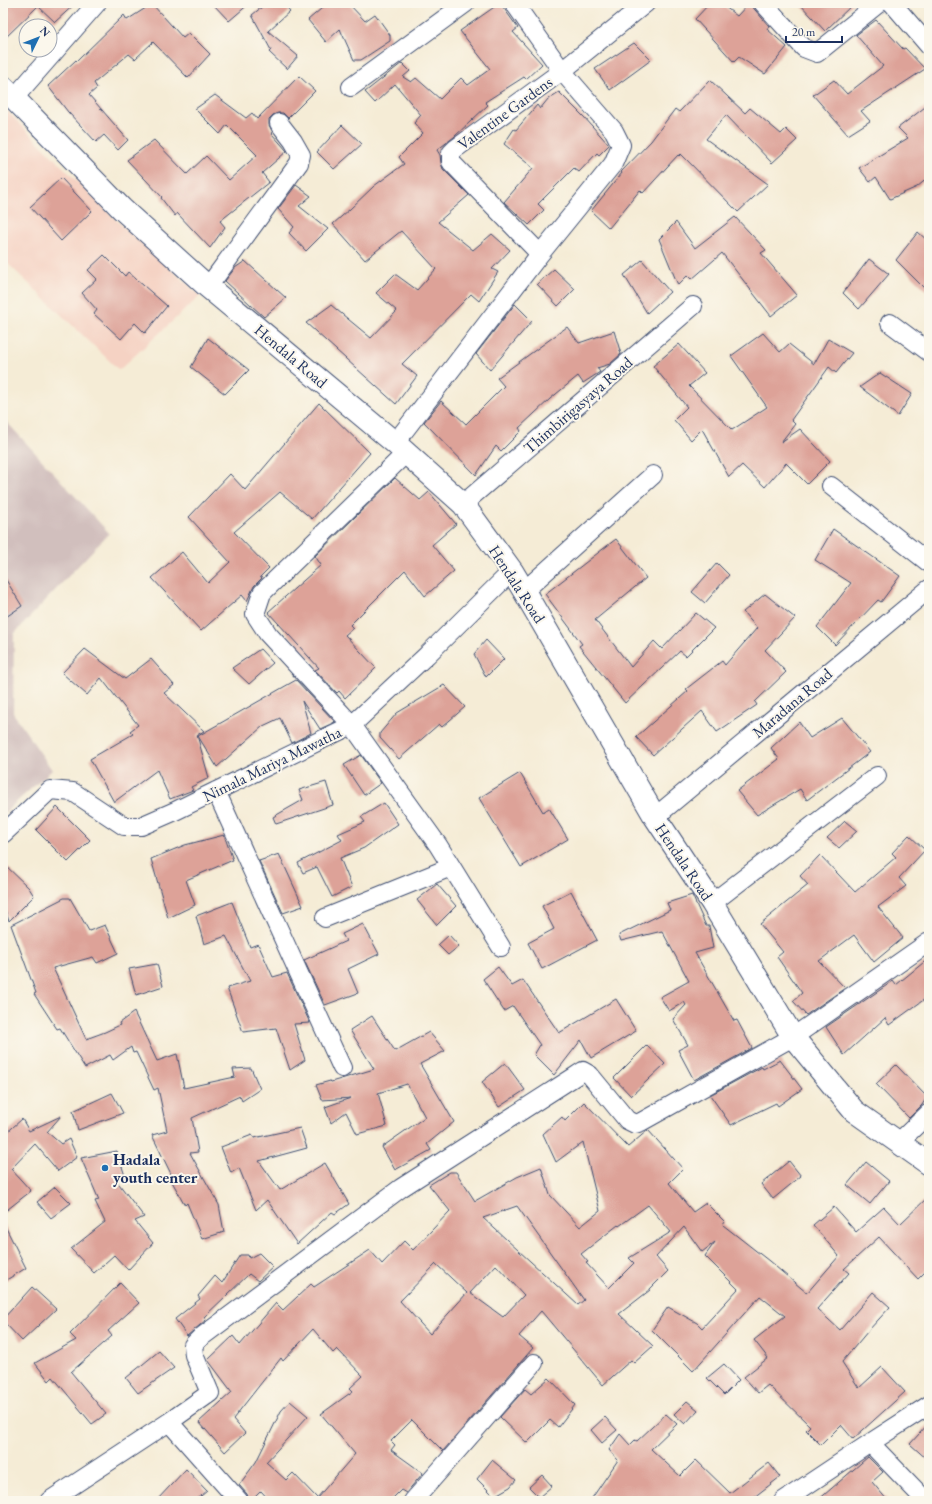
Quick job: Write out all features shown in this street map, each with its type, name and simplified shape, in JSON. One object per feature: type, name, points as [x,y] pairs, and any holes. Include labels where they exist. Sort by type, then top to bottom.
[{"type":"main road","name":"Hendala Road","points":[[9,92],[122,210],[208,287],[400,448],[463,504],[512,571],[655,817],[712,903],[793,1037],[854,1111],[929,1164]]},
{"type":"street","points":[[9,92],[97,3]]},
{"type":"street","points":[[351,87],[466,3]]},
{"type":"street","points":[[501,947],[438,845],[352,724],[268,634],[255,614],[262,594],[400,448],[540,254],[613,164],[621,145],[614,131],[562,71],[514,3]]},
{"type":"street","name":"Valentine Gardens","points":[[540,254],[451,162],[451,153],[562,71],[646,3]]},
{"type":"street","points":[[762,3],[804,48],[817,53],[879,3]]},
{"type":"street","points":[[892,3],[929,46]]},
{"type":"street","points":[[208,287],[299,164],[301,155],[293,141],[279,123]]},
{"type":"street","name":"Thimbirigasyaya Road","points":[[463,504],[693,306]]},
{"type":"street","points":[[890,323],[929,352]]},
{"type":"street","points":[[524,591],[653,476]]},
{"type":"street","points":[[831,486],[929,563]]},
{"type":"street","name":"Nimala Mariya Mawatha","points":[[3,834],[50,790],[73,792],[124,826],[141,826],[352,724],[427,655],[512,571]]},
{"type":"street","name":"Maradana Road","points":[[655,817],[929,589]]},
{"type":"street","points":[[712,903],[877,776]]},
{"type":"street","points":[[216,791],[342,1068]]},
{"type":"street","points":[[325,918],[451,867]]},
{"type":"street","points":[[49,1501],[210,1393],[194,1355],[193,1345],[200,1338],[401,1188],[583,1071],[590,1075],[627,1120],[635,1124],[641,1122],[793,1037],[929,942]]},
{"type":"street","points":[[899,1142],[929,1113]]},
{"type":"street","points":[[413,1501],[534,1363]]},
{"type":"street","points":[[783,1501],[929,1405]]},
{"type":"street","points":[[168,1422],[239,1501]]},
{"type":"street","points":[[870,1443],[926,1501]]},
{"type":"shaded area","points":[[3,107],[114,218],[200,296],[119,370],[3,259]]},
{"type":"shaded area","points":[[3,418],[109,533],[14,634],[13,713],[52,770],[3,814]]},
{"type":"building","points":[[3,3],[76,3],[58,19],[58,18],[51,18],[38,6],[26,18],[18,18],[18,25],[3,40]]},
{"type":"building","points":[[212,3],[250,3],[229,21]]},
{"type":"building","points":[[267,3],[283,3],[290,11],[268,31],[298,56],[287,69],[269,52],[271,50],[252,15]]},
{"type":"building","points":[[328,3],[348,3],[365,21],[375,14],[390,35],[390,41],[361,60],[354,60],[340,29],[326,42],[308,20]]},
{"type":"building","points":[[500,3],[518,28],[513,32],[542,64],[526,79],[524,77],[485,102],[488,105],[454,137],[437,150],[440,155],[443,169],[469,195],[438,222],[473,250],[492,234],[510,250],[492,269],[498,272],[479,301],[471,294],[402,364],[417,376],[396,404],[306,323],[331,305],[371,338],[397,311],[376,293],[395,274],[417,290],[436,269],[401,231],[365,260],[333,224],[374,186],[404,164],[399,157],[423,133],[414,123],[421,115],[395,84],[375,103],[365,92],[402,63],[410,71],[403,77],[411,82],[416,78],[440,99],[461,78],[468,85],[490,69],[460,31]]},
{"type":"building","points":[[710,3],[720,3],[737,16],[749,3],[769,26],[767,29],[787,47],[765,74],[739,57],[734,62],[695,19]]},
{"type":"building","points":[[799,3],[854,3],[825,31]]},
{"type":"building","points":[[152,4],[183,38],[189,33],[210,54],[188,78],[153,42],[135,59],[129,54],[94,83],[97,88],[89,95],[128,140],[118,150],[104,135],[96,142],[68,112],[48,86],[76,60],[77,61],[124,15],[127,20]]},
{"type":"building","points":[[876,20],[903,49],[905,48],[925,69],[861,111],[870,121],[848,135],[813,95],[834,80],[847,94],[883,66],[856,35]]},
{"type":"building","points":[[634,43],[651,60],[610,90],[595,69]]},
{"type":"building","points":[[299,76],[315,91],[288,118],[283,113],[278,113],[269,119],[272,134],[287,151],[262,173],[269,182],[220,221],[225,227],[210,248],[177,213],[175,216],[161,198],[162,197],[127,160],[154,140],[187,174],[206,156],[229,180],[257,155],[227,125],[220,134],[195,109],[215,95],[246,118],[252,113],[257,119]]},
{"type":"building","points":[[710,80],[745,113],[750,108],[781,134],[786,129],[797,140],[772,163],[726,115],[706,139],[768,184],[738,212],[681,154],[679,156],[678,155],[643,193],[640,190],[609,228],[591,211],[622,173],[621,172],[651,141],[675,109],[679,112]]},
{"type":"building","points":[[559,92],[609,145],[599,155],[597,153],[579,172],[574,168],[538,204],[544,210],[529,225],[504,202],[533,168],[504,144],[514,129],[516,130],[537,105],[540,109],[548,99]]},
{"type":"building","points":[[929,104],[929,177],[917,187],[890,199],[876,177],[870,182],[859,168],[908,138],[898,128]]},
{"type":"building","points":[[342,125],[362,144],[334,169],[317,152]]},
{"type":"building","points":[[61,178],[92,211],[61,241],[30,207]]},
{"type":"building","points":[[296,185],[311,196],[299,206],[328,229],[306,251],[289,233],[294,227],[278,209]]},
{"type":"building","points":[[735,217],[766,250],[761,253],[797,295],[771,316],[722,253],[692,279],[688,275],[678,285],[659,239],[676,222],[695,248]]},
{"type":"building","points":[[918,232],[929,242],[929,293],[896,260]]},
{"type":"building","points":[[104,255],[125,276],[128,272],[167,306],[145,333],[135,323],[121,339],[94,314],[97,310],[82,293],[97,279],[88,270]]},
{"type":"building","points":[[869,259],[889,274],[859,309],[843,293]]},
{"type":"building","points":[[642,260],[670,292],[647,313],[624,275]]},
{"type":"building","points":[[245,261],[286,298],[264,317],[225,281],[235,268]]},
{"type":"building","points":[[554,269],[575,289],[558,306],[537,284]]},
{"type":"building","points":[[515,304],[532,321],[490,370],[476,354]]},
{"type":"building","points":[[567,327],[579,343],[614,331],[621,354],[610,364],[597,368],[600,372],[583,383],[578,376],[550,399],[519,428],[521,431],[501,451],[496,446],[476,475],[424,422],[441,401],[466,424],[504,386],[497,378]]},
{"type":"building","points":[[763,333],[780,352],[789,344],[814,364],[828,339],[852,353],[836,373],[829,367],[791,420],[795,424],[781,442],[800,429],[830,461],[807,484],[786,463],[765,487],[742,465],[729,477],[702,429],[691,440],[674,420],[687,407],[653,366],[679,344],[705,373],[689,386],[732,430],[767,407],[731,356]]},
{"type":"building","points":[[208,338],[249,370],[225,394],[191,367]]},
{"type":"building","points":[[880,373],[912,394],[898,416],[860,387]]},
{"type":"building","points":[[319,403],[370,453],[312,519],[280,492],[234,532],[269,568],[254,586],[247,601],[242,595],[201,631],[152,578],[182,552],[208,583],[230,562],[189,517],[230,474],[245,490]]},
{"type":"building","points":[[395,478],[420,500],[429,492],[456,524],[432,545],[454,571],[425,596],[405,570],[350,625],[353,628],[345,635],[376,668],[345,698],[339,691],[337,693],[315,670],[319,668],[268,612],[321,565],[315,556]]},
{"type":"building","points":[[833,529],[900,576],[881,602],[878,600],[835,645],[817,627],[851,583],[815,560]]},
{"type":"building","points":[[616,539],[646,578],[595,620],[631,667],[654,641],[662,649],[696,613],[714,628],[686,656],[680,651],[625,703],[579,646],[582,644],[545,594]]},
{"type":"building","points":[[717,563],[729,575],[705,603],[692,592]]},
{"type":"building","points":[[3,575],[22,606],[3,619]]},
{"type":"building","points":[[765,594],[795,618],[765,650],[786,672],[755,702],[757,705],[717,732],[702,711],[653,755],[636,737],[688,691],[686,689],[722,661],[725,665],[757,628],[743,612]]},
{"type":"building","points":[[486,640],[504,659],[486,677],[474,654]]},
{"type":"building","points":[[85,649],[125,679],[151,659],[174,685],[164,693],[204,731],[197,735],[209,778],[191,787],[193,790],[170,799],[157,770],[114,802],[90,759],[133,734],[130,731],[138,725],[101,678],[87,695],[62,673]]},
{"type":"building","points":[[260,649],[273,663],[249,684],[232,668]]},
{"type":"building","points":[[296,680],[335,722],[320,729],[302,701],[311,733],[292,743],[280,718],[263,726],[217,767],[198,736]]},
{"type":"building","points":[[444,685],[465,707],[442,727],[439,724],[399,759],[380,738],[380,733],[397,713]]},
{"type":"building","points":[[842,718],[870,752],[807,800],[800,789],[757,815],[737,791],[779,759],[771,748],[799,722],[810,738]]},
{"type":"building","points":[[361,755],[381,783],[364,795],[344,765]]},
{"type":"building","points":[[520,773],[543,812],[549,808],[568,839],[521,867],[479,798]]},
{"type":"building","points":[[326,782],[333,805],[276,824],[273,817],[303,800],[299,790]]},
{"type":"building","points":[[384,803],[398,824],[364,848],[340,858],[352,887],[332,897],[317,867],[303,873],[298,863],[342,840],[338,834],[365,822],[361,817]]},
{"type":"building","points":[[57,807],[90,840],[68,862],[36,830]]},
{"type":"building","points":[[845,821],[857,831],[839,848],[827,838]]},
{"type":"building","points":[[224,835],[233,860],[186,880],[195,905],[168,918],[151,859],[185,845]]},
{"type":"building","points":[[909,835],[925,850],[899,878],[906,886],[878,907],[903,938],[874,962],[854,935],[819,961],[845,988],[806,1015],[793,1001],[802,993],[777,957],[783,952],[760,924],[808,885],[800,876],[820,855],[855,892],[896,857],[892,853]]},
{"type":"building","points":[[279,854],[303,906],[283,913],[259,861]]},
{"type":"building","points":[[3,863],[29,888],[34,896],[9,921],[3,904]]},
{"type":"building","points":[[437,884],[456,906],[437,925],[417,900]]},
{"type":"building","points":[[571,891],[597,940],[542,969],[528,943],[554,929],[542,906]]},
{"type":"building","points":[[692,895],[706,926],[709,926],[713,948],[695,953],[734,1021],[737,1020],[752,1048],[694,1080],[678,1050],[688,1045],[673,1019],[686,1005],[684,1002],[669,1011],[660,997],[689,981],[662,931],[621,941],[619,935],[670,910],[667,903]]},
{"type":"building","points":[[64,898],[70,898],[89,931],[105,925],[118,953],[97,963],[93,957],[53,968],[86,1039],[120,1025],[119,1023],[134,1012],[157,1061],[177,1054],[184,1088],[235,1077],[233,1069],[251,1068],[260,1089],[242,1101],[240,1096],[192,1118],[198,1152],[190,1153],[219,1205],[224,1232],[202,1239],[187,1203],[185,1205],[170,1178],[172,1176],[152,1135],[167,1131],[158,1088],[154,1090],[136,1052],[133,1053],[131,1047],[113,1060],[110,1055],[85,1068],[60,1028],[57,1029],[34,994],[36,993],[11,925]]},
{"type":"building","points":[[232,902],[250,947],[258,944],[273,977],[287,973],[310,1023],[294,1024],[305,1060],[290,1070],[276,1028],[243,1032],[227,988],[250,981],[226,936],[204,944],[196,916]]},
{"type":"building","points":[[363,924],[379,954],[348,969],[358,993],[325,1005],[304,960],[346,941],[342,934]]},
{"type":"building","points":[[449,935],[459,946],[448,955],[438,945]]},
{"type":"building","points":[[929,958],[929,996],[889,1025],[885,1018],[844,1055],[826,1027],[893,981],[896,985]]},
{"type":"building","points":[[157,964],[163,986],[136,995],[129,969]]},
{"type":"building","points":[[498,967],[512,986],[523,980],[559,1033],[616,999],[636,1031],[591,1058],[581,1040],[554,1075],[534,1055],[540,1045],[513,1006],[504,1011],[483,979]]},
{"type":"building","points":[[372,1016],[395,1051],[429,1032],[445,1051],[420,1064],[454,1122],[427,1144],[431,1150],[395,1170],[382,1147],[425,1117],[407,1084],[378,1093],[387,1126],[357,1134],[346,1112],[331,1123],[325,1107],[351,1098],[322,1100],[316,1085],[374,1069],[350,1030]]},
{"type":"building","points":[[647,1045],[665,1064],[631,1096],[614,1078]]},
{"type":"building","points":[[780,1060],[802,1089],[778,1106],[776,1103],[731,1125],[710,1095],[762,1067],[763,1069]]},
{"type":"building","points":[[505,1063],[525,1090],[499,1107],[482,1082]]},
{"type":"building","points":[[896,1065],[927,1097],[922,1105],[909,1118],[876,1084]]},
{"type":"building","points":[[112,1093],[123,1113],[78,1130],[73,1111]]},
{"type":"building","points":[[584,1102],[628,1147],[648,1130],[683,1169],[669,1183],[693,1212],[706,1203],[725,1222],[723,1225],[807,1293],[839,1256],[813,1225],[834,1207],[856,1232],[884,1207],[900,1224],[929,1196],[929,1268],[918,1279],[879,1237],[844,1269],[849,1273],[817,1309],[840,1330],[873,1292],[890,1307],[842,1362],[859,1388],[882,1367],[905,1392],[853,1439],[841,1425],[821,1445],[806,1430],[810,1426],[768,1385],[758,1393],[744,1377],[768,1358],[754,1340],[785,1316],[760,1296],[693,1371],[652,1330],[668,1307],[697,1323],[702,1328],[738,1289],[705,1256],[715,1242],[702,1252],[684,1227],[656,1257],[668,1271],[650,1290],[619,1314],[653,1346],[634,1363],[631,1360],[603,1385],[541,1311],[519,1336],[533,1348],[443,1451],[412,1420],[391,1441],[395,1445],[391,1450],[423,1473],[406,1493],[401,1490],[390,1501],[270,1501],[261,1491],[251,1501],[249,1501],[247,1494],[239,1485],[256,1462],[281,1411],[290,1401],[308,1416],[266,1462],[286,1480],[293,1473],[317,1498],[355,1454],[321,1414],[353,1391],[350,1388],[363,1376],[337,1349],[333,1353],[313,1329],[283,1361],[281,1358],[233,1419],[245,1433],[225,1452],[199,1422],[232,1392],[208,1360],[233,1336],[240,1345],[276,1303],[283,1310],[311,1284],[314,1287],[370,1250],[382,1264],[404,1241],[413,1250],[450,1211],[429,1185],[450,1172],[456,1172],[475,1201],[517,1177],[541,1167],[550,1195],[580,1227],[600,1211],[583,1142],[556,1162],[543,1134],[562,1117],[565,1121]],"holes":[[[648,1205],[671,1232],[629,1258],[634,1263],[609,1288],[586,1263],[588,1262],[581,1254],[618,1225],[619,1226]],[[517,1206],[584,1300],[578,1305],[483,1218]],[[436,1264],[467,1293],[430,1334],[400,1301]],[[496,1265],[524,1295],[503,1317],[470,1293]]]},
{"type":"building","points":[[61,1116],[47,1132],[61,1144],[69,1139],[77,1157],[58,1171],[35,1144],[11,1169],[31,1191],[3,1213],[3,1136],[22,1119],[29,1131]]},
{"type":"building","points":[[300,1128],[307,1148],[259,1161],[280,1190],[325,1163],[349,1204],[335,1214],[332,1212],[297,1244],[267,1200],[256,1210],[239,1168],[231,1173],[221,1147],[252,1135],[254,1138]]},
{"type":"building","points":[[117,1151],[125,1176],[116,1180],[144,1217],[135,1221],[153,1243],[128,1270],[114,1255],[94,1273],[71,1249],[105,1222],[95,1201],[99,1200],[81,1158]]},
{"type":"building","points":[[789,1161],[801,1176],[773,1199],[761,1184]]},
{"type":"building","points":[[866,1162],[889,1181],[870,1204],[847,1185]]},
{"type":"building","points":[[55,1187],[71,1203],[51,1218],[37,1202]]},
{"type":"building","points":[[3,1222],[26,1268],[3,1282]]},
{"type":"building","points":[[259,1253],[273,1267],[258,1281],[249,1274],[204,1317],[206,1320],[187,1336],[175,1319],[200,1299],[198,1296],[215,1276],[222,1283],[240,1255],[248,1255],[249,1258]]},
{"type":"building","points":[[120,1283],[139,1303],[108,1331],[112,1336],[71,1372],[106,1414],[92,1424],[53,1377],[49,1381],[35,1363],[76,1340],[70,1334]]},
{"type":"building","points":[[32,1287],[56,1309],[22,1341],[3,1321],[3,1319]]},
{"type":"building","points":[[159,1351],[174,1368],[138,1393],[126,1378]]},
{"type":"building","points":[[724,1364],[739,1380],[724,1395],[707,1378]]},
{"type":"building","points":[[549,1378],[575,1405],[558,1427],[550,1420],[527,1443],[500,1417],[525,1389],[531,1394]]},
{"type":"building","points":[[687,1401],[698,1410],[685,1424],[674,1414]]},
{"type":"building","points":[[666,1414],[677,1424],[651,1449],[680,1476],[696,1460],[730,1493],[769,1463],[780,1477],[749,1501],[590,1501],[618,1460],[609,1450],[620,1434],[630,1445],[635,1440],[637,1441]]},
{"type":"building","points":[[605,1417],[617,1430],[602,1443],[591,1430]]},
{"type":"building","points":[[929,1423],[929,1461],[910,1444]]},
{"type":"building","points":[[868,1457],[883,1472],[872,1482],[888,1501],[817,1501]]},
{"type":"building","points":[[492,1460],[516,1480],[510,1487],[494,1496],[477,1479]]},
{"type":"building","points":[[186,1469],[207,1491],[195,1501],[156,1501]]},
{"type":"building","points":[[542,1475],[552,1486],[539,1497],[529,1487]]},
{"type":"place","name":"Hadala youth center","points":[[105,1168]]}]
